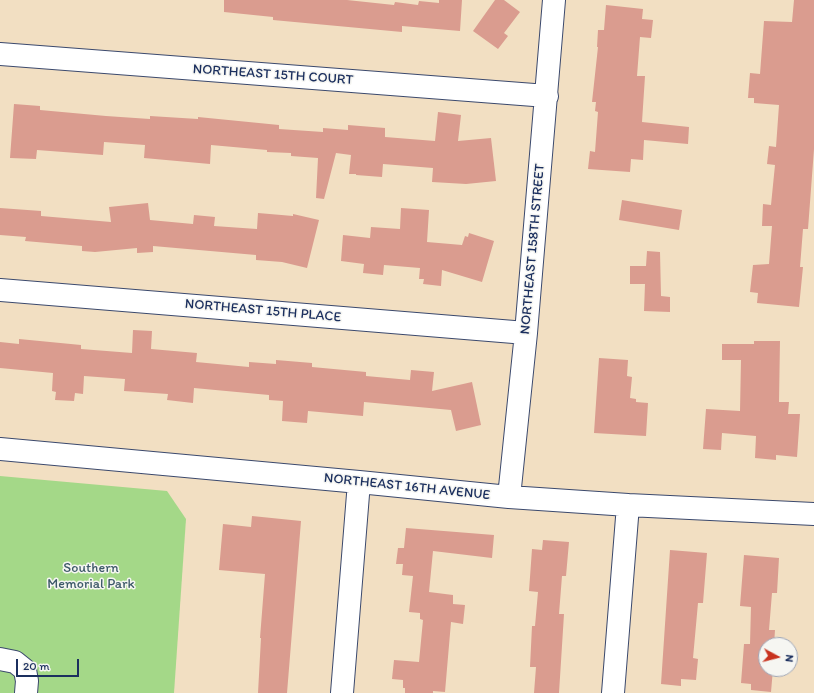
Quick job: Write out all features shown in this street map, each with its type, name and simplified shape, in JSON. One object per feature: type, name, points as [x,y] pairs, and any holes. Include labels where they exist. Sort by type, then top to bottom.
[{"type":"street","name":"NORTHEAST 158TH STREET","points":[[509,497],[526,333],[554,0]]},
{"type":"street","name":"NORTHEAST 15TH COURT","points":[[0,54],[547,96]]},
{"type":"street","name":"NORTHEAST 15TH PLACE","points":[[0,290],[526,333]]},
{"type":"street","name":"NORTHEAST 16TH AVENUE","points":[[0,449],[509,497],[628,505],[814,514]]},
{"type":"street","points":[[342,693],[359,482]]},
{"type":"street","points":[[613,693],[628,505]]},
{"type":"street","points":[[0,659],[15,662],[24,670],[27,681],[26,693]]},
{"type":"green space","name":"Southern Memorial Park","points":[[0,476],[167,491],[186,519],[174,693],[0,693]]},
{"type":"building","points":[[224,0],[347,0],[394,5],[395,2],[418,5],[419,1],[439,3],[439,0],[462,0],[460,31],[402,26],[402,32],[273,20],[273,17],[224,12]]},
{"type":"building","points":[[495,0],[504,0],[520,12],[504,33],[508,36],[498,49],[473,31]]},
{"type":"building","points":[[794,0],[814,0],[814,149],[808,229],[803,229],[800,267],[803,267],[799,307],[757,303],[758,293],[750,292],[753,265],[769,264],[772,226],[762,226],[763,204],[771,205],[775,165],[767,164],[769,146],[776,147],[779,105],[754,103],[754,98],[748,98],[750,73],[760,74],[764,21],[792,22]]},
{"type":"building","points":[[606,5],[643,9],[642,19],[653,20],[651,38],[640,37],[637,76],[645,76],[642,122],[689,127],[688,144],[644,140],[643,160],[631,159],[630,172],[588,169],[590,151],[595,152],[598,112],[595,111],[596,102],[592,102],[598,47],[598,30],[604,30]]},
{"type":"building","points":[[14,104],[40,106],[40,110],[106,116],[150,119],[150,116],[198,119],[198,117],[279,125],[279,129],[323,132],[323,128],[348,130],[348,125],[385,128],[385,137],[435,141],[438,112],[461,115],[458,141],[491,138],[496,181],[466,184],[432,182],[433,168],[383,164],[382,177],[349,174],[351,155],[336,153],[324,199],[316,198],[318,158],[291,156],[291,153],[267,152],[267,150],[211,145],[210,164],[144,158],[145,145],[104,142],[103,155],[37,150],[36,159],[10,158]]},
{"type":"building","points":[[622,200],[682,210],[679,230],[619,220]]},
{"type":"building","points":[[148,203],[150,220],[193,224],[194,215],[215,217],[214,226],[257,229],[258,213],[293,216],[293,214],[319,220],[307,268],[282,262],[256,260],[256,255],[153,246],[153,252],[137,253],[137,248],[95,252],[82,251],[82,246],[25,241],[26,237],[0,235],[0,208],[41,211],[41,216],[111,222],[109,207]]},
{"type":"building","points":[[401,208],[429,210],[427,242],[462,245],[465,236],[468,237],[469,233],[494,241],[482,282],[442,270],[441,286],[423,284],[424,279],[419,279],[420,268],[384,265],[383,275],[363,273],[364,264],[341,261],[343,235],[370,238],[371,227],[400,229]]},
{"type":"building","points":[[647,251],[660,252],[661,296],[670,297],[670,312],[644,311],[645,284],[630,284],[630,266],[646,266]]},
{"type":"building","points":[[133,330],[152,331],[151,349],[197,353],[196,362],[249,367],[249,362],[276,364],[276,360],[312,363],[312,367],[366,372],[366,376],[410,380],[411,370],[434,372],[432,391],[472,382],[481,425],[456,431],[451,410],[364,402],[363,416],[308,411],[307,423],[282,421],[283,401],[269,400],[269,395],[194,388],[193,403],[167,400],[168,394],[124,391],[125,379],[84,376],[83,394],[75,393],[74,401],[55,400],[56,392],[52,391],[53,373],[0,368],[0,342],[19,344],[19,339],[81,345],[81,349],[132,353]]},
{"type":"building","points":[[754,341],[780,341],[779,402],[789,402],[788,414],[800,414],[797,457],[776,455],[776,460],[755,458],[756,436],[722,433],[721,450],[703,449],[706,409],[740,411],[741,360],[722,360],[722,344],[754,344]]},
{"type":"building","points":[[599,358],[628,360],[627,376],[632,377],[630,398],[636,399],[636,402],[648,403],[646,436],[594,433]]},
{"type":"building","points":[[252,516],[301,521],[287,693],[258,693],[260,638],[265,574],[219,570],[223,524],[251,527]]},
{"type":"building","points":[[406,528],[494,535],[492,558],[433,551],[429,592],[453,595],[453,604],[465,605],[463,624],[451,622],[445,692],[433,691],[433,693],[405,693],[405,688],[403,688],[403,680],[392,679],[394,660],[419,662],[423,620],[420,619],[420,613],[409,612],[413,576],[402,575],[403,564],[396,564],[398,548],[404,548]]},
{"type":"building","points":[[543,540],[569,542],[566,576],[562,576],[559,614],[564,614],[559,693],[534,693],[536,667],[530,667],[532,626],[535,626],[538,592],[529,591],[532,549],[542,550]]},
{"type":"building","points":[[670,550],[707,553],[703,603],[698,603],[693,658],[698,659],[696,680],[681,679],[681,686],[661,684]]},
{"type":"building","points":[[744,555],[779,558],[777,593],[772,593],[769,630],[775,630],[775,637],[758,637],[758,677],[772,677],[771,692],[751,690],[751,684],[741,683],[744,644],[750,644],[751,607],[740,606]]}]
